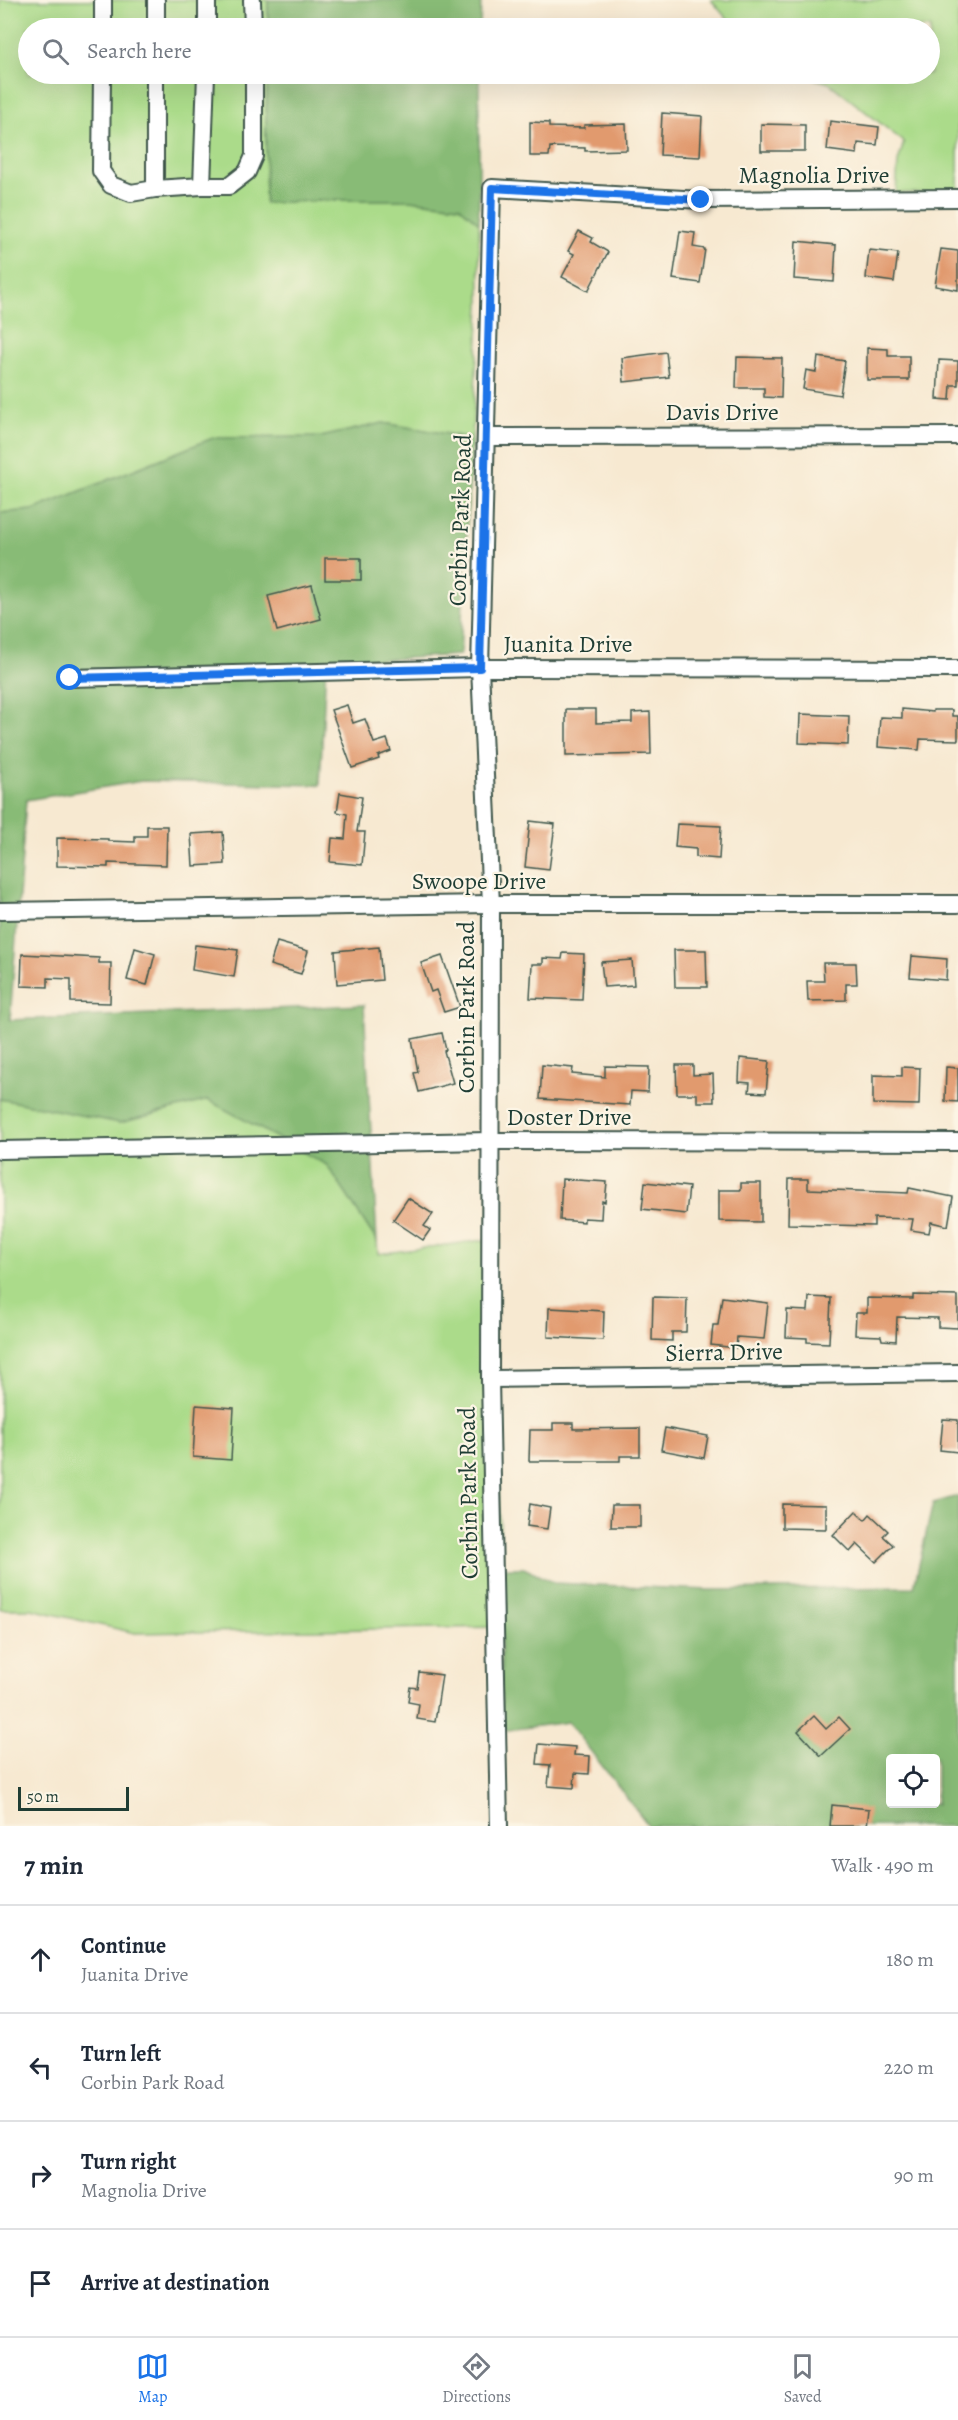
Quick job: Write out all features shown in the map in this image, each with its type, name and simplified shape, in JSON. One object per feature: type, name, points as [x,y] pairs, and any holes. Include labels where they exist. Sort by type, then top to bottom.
[{"type":"street","points":[[103,0],[103,18]]},
{"type":"street","points":[[156,0],[156,18]]},
{"type":"street","points":[[207,0],[207,18]]},
{"type":"street","points":[[252,0],[253,18]]},
{"type":"street","points":[[102,84],[101,171],[111,185],[131,193],[154,189],[229,186],[247,172],[254,156],[254,84]]},
{"type":"street","points":[[154,189],[155,84]]},
{"type":"street","points":[[202,186],[206,84]]},
{"type":"street","name":"Magnolia Drive","points":[[492,188],[701,200],[958,198]]},
{"type":"street","name":"Corbin Park Road","points":[[492,188],[480,668],[491,904],[490,1379],[499,1826]]},
{"type":"street","name":"Davis Drive","points":[[486,437],[958,436]]},
{"type":"street","name":"Juanita Drive","points":[[70,678],[480,668],[958,669]]},
{"type":"street","name":"Swoope Drive","points":[[0,911],[491,904],[958,904]]},
{"type":"street","name":"Doster Drive","points":[[0,1150],[489,1141],[958,1142]]},
{"type":"street","name":"Sierra Drive","points":[[490,1379],[958,1373]]},
{"type":"green space","points":[[0,0],[268,0],[268,18],[18,18],[18,84],[267,84],[265,203],[410,200],[459,206],[479,223],[480,305],[472,438],[383,423],[321,437],[213,438],[33,510],[0,513]]},
{"type":"green space","points":[[268,0],[481,0],[480,18],[268,18]]},
{"type":"green space","points":[[711,0],[958,0],[958,192],[896,193],[898,162],[904,142],[830,84],[940,84],[940,18],[726,18]]},
{"type":"green space","points":[[267,84],[479,84],[479,223],[459,206],[410,200],[265,203]]},
{"type":"green space","points":[[383,423],[472,438],[460,655],[326,663],[320,785],[142,781],[26,800],[10,1020],[364,1005],[377,1241],[327,1165],[208,1100],[120,1123],[0,1099],[0,513],[33,510],[213,438],[321,437]]},
{"type":"green space","points":[[0,1099],[120,1123],[208,1100],[327,1165],[377,1241],[378,1254],[491,1239],[503,1627],[135,1633],[31,1609],[0,1609]]},
{"type":"green space","points":[[958,1496],[958,1826],[649,1826],[568,1722],[501,1731],[501,1568],[524,1568],[554,1583],[709,1590],[914,1587],[933,1503]]},
{"type":"building","points":[[662,113],[702,116],[700,157],[660,155]]},
{"type":"building","points":[[830,121],[879,127],[877,145],[858,143],[857,154],[827,150]]},
{"type":"building","points":[[530,122],[549,123],[549,127],[584,128],[584,125],[626,124],[627,150],[585,151],[585,148],[550,147],[549,156],[530,156]]},
{"type":"building","points":[[761,124],[805,125],[805,151],[761,151]]},
{"type":"building","points":[[579,231],[593,238],[591,242],[608,252],[588,291],[562,277],[574,254],[568,251]]},
{"type":"building","points":[[680,231],[695,233],[693,247],[705,249],[700,283],[673,279]]},
{"type":"building","points":[[796,241],[836,245],[834,282],[794,279]]},
{"type":"building","points":[[941,249],[958,251],[958,290],[935,286]]},
{"type":"building","points":[[869,250],[898,253],[894,282],[866,278]]},
{"type":"building","points":[[867,348],[888,349],[888,356],[909,356],[909,380],[867,380]]},
{"type":"building","points":[[666,352],[669,377],[624,382],[622,358]]},
{"type":"building","points":[[737,357],[782,358],[781,398],[764,397],[764,388],[736,388]]},
{"type":"building","points":[[818,357],[845,361],[840,395],[803,389],[806,370],[816,372]]},
{"type":"building","points":[[939,360],[958,361],[958,385],[951,385],[950,400],[937,399]]},
{"type":"building","points":[[325,558],[361,558],[361,580],[325,580]]},
{"type":"building","points":[[312,585],[321,619],[277,631],[268,596]]},
{"type":"building","points":[[347,705],[353,723],[365,719],[374,743],[387,739],[391,751],[378,756],[379,759],[352,768],[331,710]]},
{"type":"building","points":[[566,709],[596,709],[596,723],[632,722],[632,713],[650,712],[651,754],[566,756]]},
{"type":"building","points":[[902,709],[933,712],[933,710],[952,710],[952,716],[958,716],[958,740],[920,739],[919,750],[878,747],[880,717],[902,718]]},
{"type":"building","points":[[800,714],[849,716],[848,745],[799,743]]},
{"type":"building","points":[[340,793],[362,797],[357,832],[365,832],[362,865],[330,862],[332,838],[345,839],[347,814],[337,812]]},
{"type":"building","points":[[530,821],[555,824],[549,870],[525,867]]},
{"type":"building","points":[[677,824],[721,826],[719,859],[696,857],[696,849],[675,847]]},
{"type":"building","points":[[147,826],[167,826],[166,865],[108,863],[108,867],[57,866],[57,838],[135,842],[135,836],[147,836]]},
{"type":"building","points":[[223,832],[225,864],[193,866],[191,834]]},
{"type":"building","points":[[277,942],[308,951],[301,974],[270,965]]},
{"type":"building","points":[[195,945],[238,950],[234,977],[192,970]]},
{"type":"building","points":[[379,947],[382,980],[337,984],[335,951]]},
{"type":"building","points":[[135,948],[155,954],[147,985],[127,980]]},
{"type":"building","points":[[674,950],[706,950],[707,987],[675,987]]},
{"type":"building","points":[[563,953],[584,954],[582,1000],[530,998],[532,964],[543,964],[543,958],[562,959]]},
{"type":"building","points":[[22,954],[99,958],[99,963],[111,963],[110,1003],[71,1002],[71,979],[48,978],[48,987],[21,986]]},
{"type":"building","points":[[442,956],[460,1007],[444,1012],[436,990],[431,992],[421,963]]},
{"type":"building","points":[[912,956],[947,959],[946,980],[910,977]]},
{"type":"building","points":[[632,960],[634,985],[604,987],[601,962]]},
{"type":"building","points":[[823,963],[856,963],[857,984],[846,984],[846,1000],[808,1001],[807,981],[824,981]]},
{"type":"building","points":[[442,1033],[446,1050],[444,1051],[453,1083],[419,1092],[414,1073],[418,1072],[412,1039]]},
{"type":"building","points":[[740,1058],[769,1061],[766,1093],[749,1092],[750,1083],[739,1082]]},
{"type":"building","points":[[542,1065],[573,1068],[572,1074],[605,1077],[605,1066],[649,1067],[648,1092],[631,1091],[630,1105],[540,1099]]},
{"type":"building","points":[[676,1065],[693,1065],[693,1075],[713,1074],[714,1102],[697,1102],[697,1094],[677,1094]]},
{"type":"building","points":[[902,1067],[920,1068],[919,1105],[873,1104],[873,1075],[902,1076]]},
{"type":"building","points":[[946,1067],[958,1068],[958,1102],[945,1101]]},
{"type":"building","points":[[562,1179],[607,1182],[605,1202],[602,1201],[601,1219],[584,1218],[584,1222],[560,1220]]},
{"type":"building","points":[[789,1179],[808,1179],[808,1189],[908,1193],[909,1188],[953,1197],[948,1226],[931,1222],[929,1233],[911,1230],[913,1219],[874,1218],[874,1226],[788,1224]]},
{"type":"building","points":[[645,1182],[689,1187],[686,1214],[642,1209]]},
{"type":"building","points":[[741,1183],[761,1183],[761,1222],[719,1221],[719,1190],[741,1190]]},
{"type":"building","points":[[408,1198],[433,1214],[424,1226],[430,1230],[423,1240],[393,1220]]},
{"type":"building","points":[[913,1295],[958,1296],[958,1328],[938,1327],[938,1318],[897,1317],[896,1341],[882,1340],[881,1336],[855,1335],[856,1313],[867,1313],[867,1298],[913,1299]]},
{"type":"building","points":[[653,1297],[687,1298],[686,1332],[672,1332],[672,1341],[652,1340]]},
{"type":"building","points":[[722,1297],[768,1303],[764,1339],[737,1337],[736,1348],[711,1345],[713,1325],[718,1325]]},
{"type":"building","points":[[809,1297],[831,1298],[829,1343],[807,1342],[807,1338],[786,1337],[787,1310],[808,1311]]},
{"type":"building","points":[[549,1308],[604,1311],[603,1340],[548,1337]]},
{"type":"building","points":[[196,1405],[234,1408],[231,1460],[193,1457]]},
{"type":"building","points":[[943,1419],[958,1420],[958,1452],[940,1450]]},
{"type":"building","points":[[553,1423],[573,1423],[573,1429],[640,1428],[640,1456],[620,1456],[620,1461],[529,1461],[530,1430],[553,1430]]},
{"type":"building","points":[[665,1428],[708,1436],[704,1458],[661,1450]]},
{"type":"building","points":[[530,1504],[550,1508],[547,1529],[527,1526]]},
{"type":"building","points":[[782,1504],[826,1505],[826,1529],[782,1528]]},
{"type":"building","points":[[612,1505],[640,1505],[640,1527],[611,1527]]},
{"type":"building","points":[[856,1511],[865,1520],[870,1514],[888,1531],[883,1536],[893,1545],[876,1562],[857,1544],[850,1552],[833,1535]]},
{"type":"building","points":[[419,1672],[442,1675],[435,1722],[417,1719],[419,1704],[408,1702],[410,1687],[417,1688]]},
{"type":"building","points":[[814,1716],[826,1729],[839,1717],[850,1729],[821,1756],[798,1731]]},
{"type":"building","points":[[539,1744],[575,1747],[574,1755],[590,1756],[589,1774],[575,1773],[574,1788],[548,1786],[550,1765],[537,1764]]},
{"type":"building","points":[[832,1805],[869,1809],[867,1826],[830,1826]]},
{"type":"route","points":[[70,678],[480,668],[492,188],[701,200]]}]
